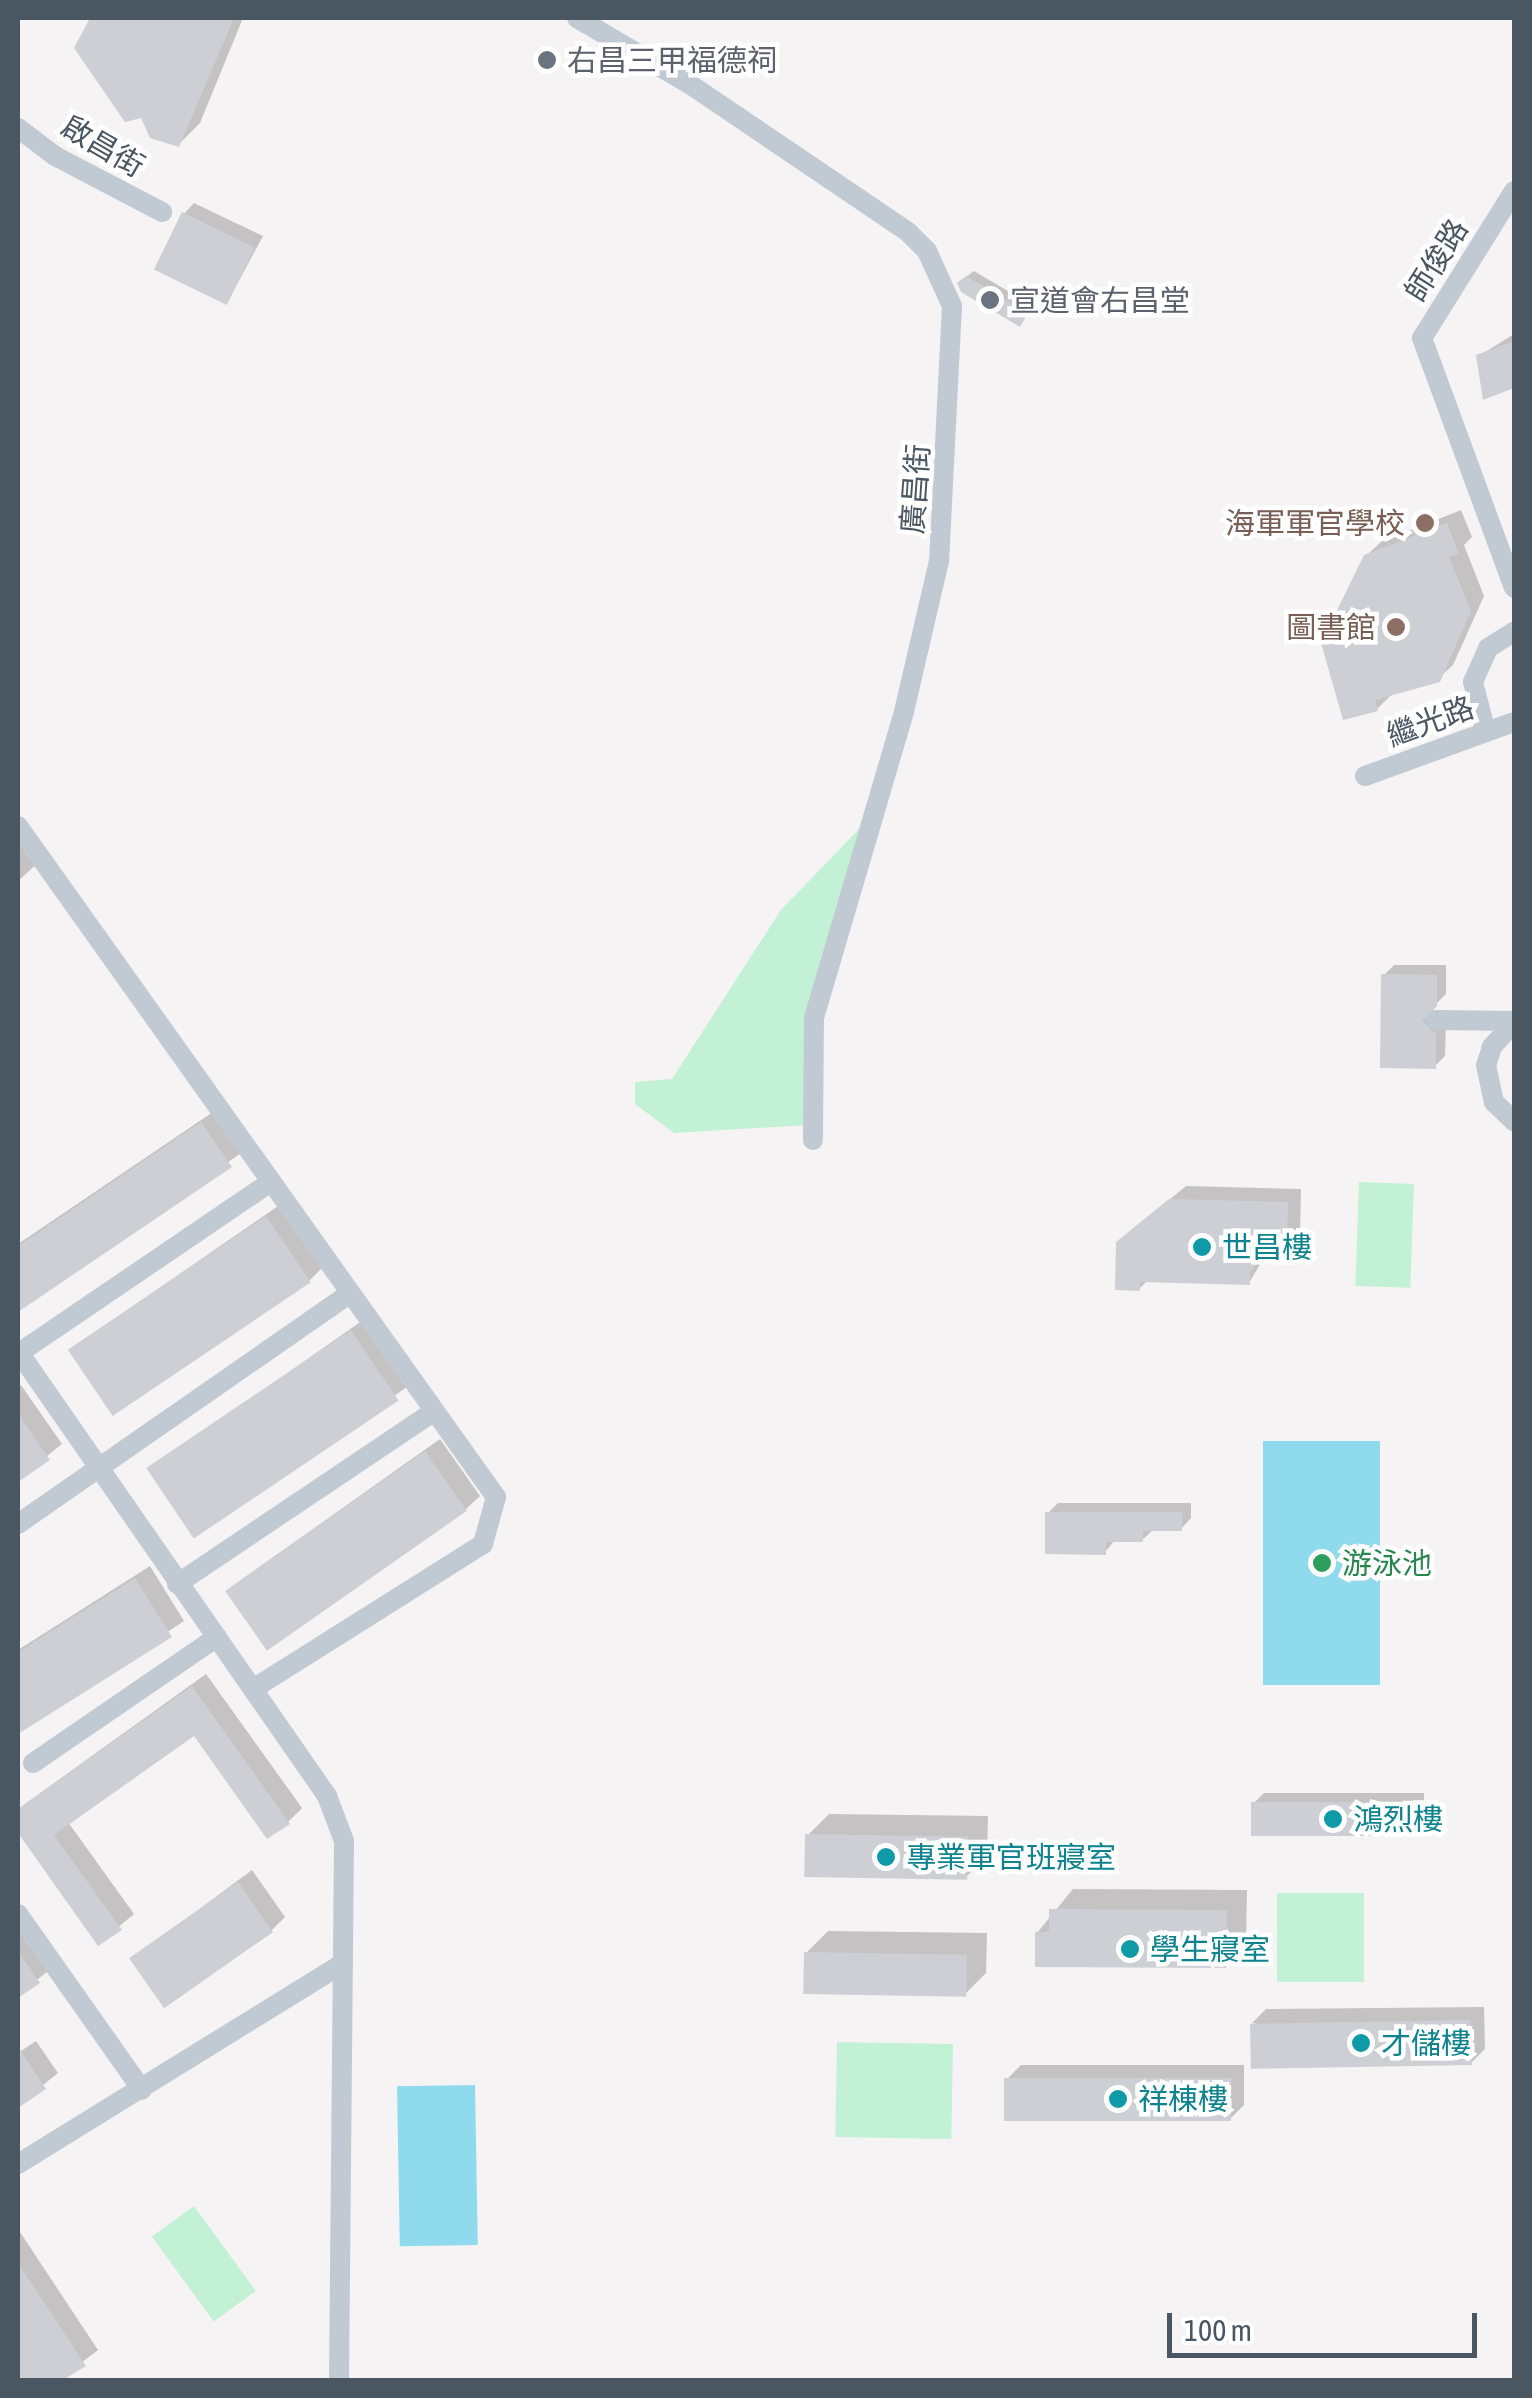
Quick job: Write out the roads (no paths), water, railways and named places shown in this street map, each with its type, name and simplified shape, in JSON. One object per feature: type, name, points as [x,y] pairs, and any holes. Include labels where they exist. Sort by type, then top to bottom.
[{"type":"street","name":"廣昌街","points":[[577,18],[691,85],[908,232],[926,251],[952,306],[939,561],[904,712],[814,1018],[813,1140]]},
{"type":"street","name":"啟昌街","points":[[18,128],[54,156],[162,212]]},
{"type":"street","name":"師俊路","points":[[1514,192],[1422,338],[1514,588]]},
{"type":"street","points":[[1486,732],[1473,682],[1488,648],[1514,632]]},
{"type":"street","name":"繼光路","points":[[1366,776],[1514,722]]},
{"type":"street","points":[[18,826],[496,1497],[483,1544],[252,1689]]},
{"type":"street","points":[[1436,1020],[1514,1022]]},
{"type":"street","points":[[1514,1022],[1492,1047],[1486,1065],[1494,1102],[1514,1122]]},
{"type":"street","points":[[271,1182],[18,1352],[327,1796],[344,1841],[339,2380]]},
{"type":"street","points":[[18,1524],[350,1294]]},
{"type":"street","points":[[176,1584],[434,1410]]},
{"type":"street","points":[[33,1763],[217,1638]]},
{"type":"street","points":[[18,1914],[142,2090]]},
{"type":"street","points":[[18,2164],[343,1963]]},
{"type":"water","name":"游泳池","points":[[1263,1441],[1380,1441],[1380,1685],[1263,1685]]},
{"type":"water","points":[[475,2085],[478,2245],[400,2246],[397,2086]]},
{"type":"place","name":"右昌三甲福德祠","points":[[547,60]]},
{"type":"place","name":"宣道會右昌堂","points":[[990,300]]},
{"type":"place","name":"海軍軍官學校","points":[[1425,523]]},
{"type":"place","name":"圖書館","points":[[1396,627]]},
{"type":"place","name":"世昌樓","points":[[1202,1247]]},
{"type":"place","name":"游泳池","points":[[1322,1563]]},
{"type":"place","name":"鴻烈樓","points":[[1333,1819]]},
{"type":"place","name":"專業軍官班寢室","points":[[886,1857]]},
{"type":"place","name":"學生寢室","points":[[1130,1949]]},
{"type":"place","name":"才儲樓","points":[[1361,2043]]},
{"type":"place","name":"祥棟樓","points":[[1118,2099]]}]
